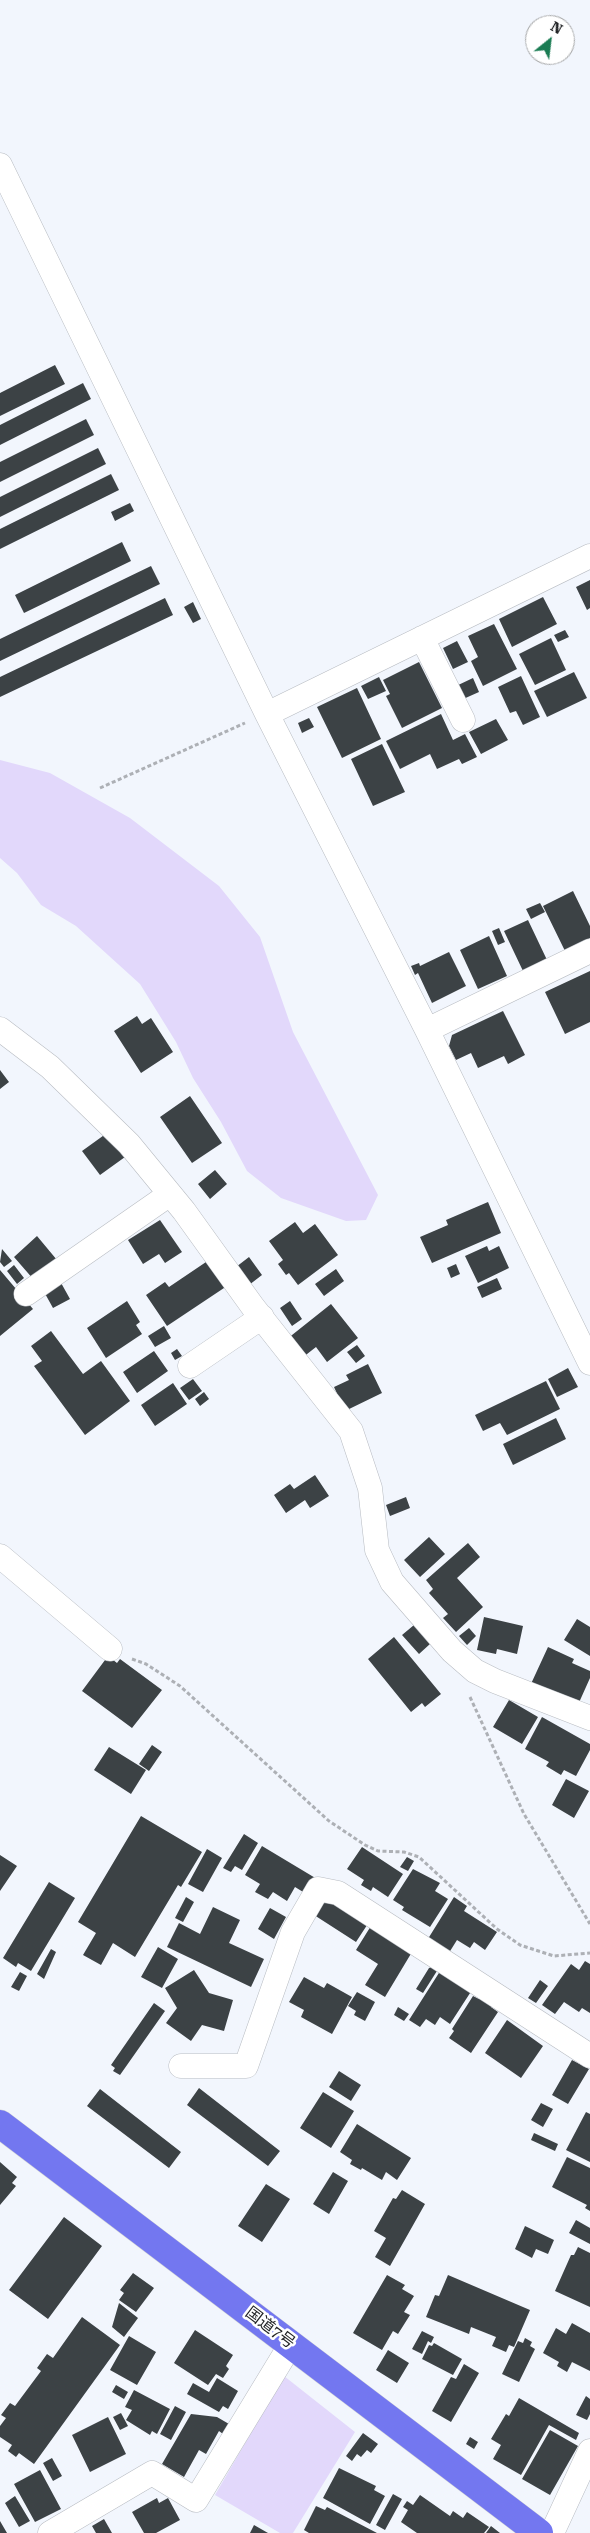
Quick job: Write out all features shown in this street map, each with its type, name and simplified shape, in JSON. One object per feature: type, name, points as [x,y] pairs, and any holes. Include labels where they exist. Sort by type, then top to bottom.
[{"type":"highway","name":"国道7号","points":[[0,2124],[539,2533]]},
{"type":"street","points":[[0,165],[267,714],[427,1030],[590,1363]]},
{"type":"street","points":[[267,714],[590,556]]},
{"type":"street","points":[[422,638],[462,720]]},
{"type":"street","points":[[427,1030],[590,951]]},
{"type":"street","points":[[0,1029],[50,1067],[129,1144],[170,1194],[262,1317],[351,1431],[370,1488],[377,1550],[392,1582],[452,1650],[475,1671],[495,1681],[590,1718]]},
{"type":"street","points":[[26,1294],[170,1194]]},
{"type":"street","points":[[190,1366],[262,1317]]},
{"type":"street","points":[[0,1556],[110,1649]]},
{"type":"street","points":[[181,2066],[246,2066],[293,1932],[318,1889],[338,1893],[590,2056]]},
{"type":"street","points":[[50,2533],[152,2473],[196,2500],[290,2344]]},
{"type":"street","points":[[552,2533],[590,2451]]},
{"type":"path","points":[[100,788],[267,714]]},
{"type":"path","points":[[110,1649],[146,1664],[180,1686],[329,1821],[378,1851],[404,1852],[419,1857],[497,1929],[520,1946],[554,1956],[590,1953]]},
{"type":"path","points":[[475,1671],[468,1693],[524,1814],[590,1924]]},
{"type":"shaded area","points":[[0,760],[50,773],[130,818],[219,886],[260,937],[293,1032],[378,1195],[366,1220],[346,1221],[281,1198],[247,1171],[221,1122],[193,1078],[176,1042],[140,984],[76,926],[41,905],[17,873],[0,858]]},
{"type":"shaded area","points":[[284,2376],[355,2432],[293,2533],[280,2533],[215,2495]]},
{"type":"building","points":[[55,365],[65,384],[0,416],[0,393]]},
{"type":"building","points":[[83,383],[91,399],[0,445],[0,425]]},
{"type":"building","points":[[86,419],[94,435],[0,482],[0,462]]},
{"type":"building","points":[[98,448],[106,464],[0,517],[0,497]]},
{"type":"building","points":[[111,474],[119,490],[0,549],[0,529]]},
{"type":"building","points":[[130,503],[134,511],[115,521],[111,512]]},
{"type":"building","points":[[122,542],[131,561],[24,613],[15,595]]},
{"type":"building","points":[[151,566],[160,584],[0,661],[0,639]]},
{"type":"building","points":[[590,580],[590,608],[587,610],[576,587]]},
{"type":"building","points":[[543,597],[557,624],[512,647],[499,619]]},
{"type":"building","points":[[165,598],[173,615],[0,697],[0,677]]},
{"type":"building","points":[[193,602],[201,619],[193,623],[184,607]]},
{"type":"building","points":[[494,624],[517,669],[483,686],[471,661],[478,657],[468,636]]},
{"type":"building","points":[[565,630],[569,637],[558,642],[554,635]]},
{"type":"building","points":[[551,638],[566,670],[535,685],[519,654]]},
{"type":"building","points":[[457,641],[468,662],[453,669],[443,648]]},
{"type":"building","points":[[419,662],[442,708],[402,728],[386,696],[390,694],[383,680]]},
{"type":"building","points":[[574,672],[587,698],[547,717],[534,691]]},
{"type":"building","points":[[521,676],[540,717],[523,725],[516,711],[510,713],[498,687]]},
{"type":"building","points":[[379,677],[386,691],[368,699],[361,686]]},
{"type":"building","points":[[473,678],[479,692],[461,700],[454,687]]},
{"type":"building","points":[[357,688],[381,739],[342,758],[317,707]]},
{"type":"building","points":[[441,714],[453,740],[465,734],[477,757],[462,764],[459,759],[437,769],[430,754],[400,769],[386,741]]},
{"type":"building","points":[[309,718],[314,727],[302,733],[298,723]]},
{"type":"building","points":[[496,719],[508,740],[481,754],[469,732]]},
{"type":"building","points":[[382,744],[405,792],[373,806],[351,759]]},
{"type":"building","points":[[573,891],[590,926],[590,938],[565,951],[543,906]]},
{"type":"building","points":[[540,903],[545,912],[531,919],[526,909]]},
{"type":"building","points":[[528,920],[547,960],[523,971],[504,931]]},
{"type":"building","points":[[499,928],[505,942],[498,945],[492,931]]},
{"type":"building","points":[[489,936],[507,976],[478,989],[460,950]]},
{"type":"building","points":[[449,952],[466,986],[432,1003],[418,973],[415,975],[411,966],[419,963],[420,966]]},
{"type":"building","points":[[590,971],[590,1022],[565,1034],[545,992]]},
{"type":"building","points":[[503,1011],[525,1055],[508,1064],[504,1056],[478,1068],[471,1053],[456,1060],[449,1046],[452,1035]]},
{"type":"building","points":[[137,1016],[142,1024],[151,1018],[173,1052],[141,1073],[114,1031]]},
{"type":"building","points":[[0,1070],[9,1082],[0,1089]]},
{"type":"building","points":[[190,1096],[222,1143],[192,1163],[160,1117]]},
{"type":"building","points":[[107,1133],[125,1157],[100,1175],[82,1151]]},
{"type":"building","points":[[215,1170],[227,1184],[210,1199],[198,1184]]},
{"type":"building","points":[[488,1202],[501,1233],[432,1263],[420,1237],[448,1225],[446,1220]]},
{"type":"building","points":[[160,1220],[182,1252],[165,1263],[159,1254],[143,1264],[128,1240]]},
{"type":"building","points":[[295,1222],[303,1233],[315,1224],[338,1255],[298,1285],[289,1273],[286,1275],[278,1264],[283,1260],[269,1241]]},
{"type":"building","points":[[37,1236],[57,1260],[34,1280],[14,1257]]},
{"type":"building","points":[[487,1246],[489,1251],[499,1246],[509,1268],[478,1283],[465,1256]]},
{"type":"building","points":[[2,1249],[12,1261],[4,1267],[0,1262]]},
{"type":"building","points":[[249,1257],[262,1275],[249,1285],[236,1267]]},
{"type":"building","points":[[209,1260],[227,1286],[167,1326],[146,1295],[165,1282],[169,1287]]},
{"type":"building","points":[[456,1264],[460,1274],[451,1278],[447,1268]]},
{"type":"building","points":[[14,1265],[24,1278],[17,1284],[7,1271]]},
{"type":"building","points":[[336,1269],[344,1281],[324,1296],[315,1284]]},
{"type":"building","points":[[0,1270],[33,1309],[0,1336]]},
{"type":"building","points":[[497,1278],[502,1289],[482,1298],[477,1287]]},
{"type":"building","points":[[60,1281],[70,1299],[53,1308],[43,1290]]},
{"type":"building","points":[[127,1301],[140,1322],[136,1325],[142,1334],[106,1358],[87,1328]]},
{"type":"building","points":[[290,1301],[302,1319],[292,1326],[280,1308]]},
{"type":"building","points":[[331,1304],[358,1338],[327,1362],[316,1347],[302,1358],[287,1339]]},
{"type":"building","points":[[164,1326],[171,1338],[155,1347],[148,1336]]},
{"type":"building","points":[[51,1331],[83,1374],[101,1361],[130,1401],[85,1435],[34,1366],[42,1361],[31,1346]]},
{"type":"building","points":[[357,1345],[365,1356],[356,1363],[347,1352]]},
{"type":"building","points":[[177,1349],[182,1356],[175,1360],[171,1353]]},
{"type":"building","points":[[154,1351],[168,1371],[137,1393],[123,1372]]},
{"type":"building","points":[[368,1364],[382,1393],[345,1411],[334,1387],[349,1380],[346,1375]]},
{"type":"building","points":[[568,1368],[578,1387],[557,1397],[548,1379]]},
{"type":"building","points":[[193,1379],[202,1391],[189,1400],[180,1388]]},
{"type":"building","points":[[546,1381],[560,1409],[507,1435],[500,1423],[483,1431],[475,1415]]},
{"type":"building","points":[[173,1383],[187,1404],[155,1426],[141,1405]]},
{"type":"building","points":[[204,1392],[209,1399],[200,1406],[195,1399]]},
{"type":"building","points":[[556,1418],[566,1439],[513,1465],[503,1444]]},
{"type":"building","points":[[315,1475],[329,1496],[310,1508],[305,1500],[286,1513],[274,1495],[290,1484],[294,1489]]},
{"type":"building","points":[[406,1497],[410,1508],[390,1516],[386,1505]]},
{"type":"building","points":[[429,1537],[445,1554],[420,1577],[404,1560]]},
{"type":"building","points":[[468,1543],[480,1557],[457,1578],[483,1607],[456,1632],[443,1618],[448,1614],[429,1593],[433,1589],[426,1580]]},
{"type":"building","points":[[484,1617],[523,1626],[517,1654],[497,1649],[496,1654],[477,1650]]},
{"type":"building","points":[[577,1619],[590,1627],[590,1656],[564,1640]]},
{"type":"building","points":[[414,1625],[430,1644],[419,1654],[402,1635]]},
{"type":"building","points":[[469,1628],[476,1636],[467,1645],[459,1636]]},
{"type":"building","points":[[394,1637],[441,1694],[425,1707],[422,1703],[411,1712],[368,1659]]},
{"type":"building","points":[[548,1647],[574,1659],[572,1663],[590,1671],[590,1678],[577,1707],[530,1686]]},
{"type":"building","points":[[108,1656],[117,1663],[120,1659],[162,1690],[132,1728],[82,1691]]},
{"type":"building","points":[[509,1700],[538,1717],[522,1744],[493,1727]]},
{"type":"building","points":[[542,1717],[590,1744],[590,1750],[576,1776],[564,1770],[561,1775],[546,1766],[549,1762],[525,1749]]},
{"type":"building","points":[[152,1745],[162,1752],[149,1771],[139,1764]]},
{"type":"building","points":[[109,1747],[146,1770],[131,1794],[94,1770]]},
{"type":"building","points":[[566,1779],[589,1791],[574,1818],[552,1805]]},
{"type":"building","points":[[141,1816],[202,1852],[181,1887],[178,1885],[135,1957],[113,1943],[101,1965],[83,1955],[96,1933],[78,1922]]},
{"type":"building","points":[[244,1834],[258,1843],[242,1870],[235,1866],[231,1872],[223,1868]]},
{"type":"building","points":[[262,1846],[317,1879],[308,1895],[295,1887],[287,1901],[273,1892],[268,1899],[255,1892],[260,1884],[245,1875]]},
{"type":"building","points":[[362,1847],[403,1874],[388,1897],[373,1887],[371,1891],[361,1885],[364,1880],[347,1869]]},
{"type":"building","points":[[207,1849],[222,1858],[203,1892],[188,1884]]},
{"type":"building","points":[[0,1855],[17,1866],[0,1891]]},
{"type":"building","points":[[407,1857],[414,1861],[408,1871],[400,1867]]},
{"type":"building","points":[[413,1869],[440,1883],[435,1891],[448,1899],[430,1927],[402,1910],[404,1907],[393,1900]]},
{"type":"building","points":[[49,1882],[75,1898],[31,1971],[18,1963],[16,1967],[3,1958]]},
{"type":"building","points":[[186,1897],[194,1902],[183,1922],[175,1918]]},
{"type":"building","points":[[322,1897],[371,1919],[356,1942],[311,1913]]},
{"type":"building","points":[[454,1897],[467,1906],[464,1911],[497,1932],[485,1950],[474,1942],[470,1948],[457,1940],[447,1956],[426,1942]]},
{"type":"building","points":[[213,1907],[240,1920],[229,1943],[264,1959],[251,1987],[167,1947],[179,1923],[200,1934]]},
{"type":"building","points":[[270,1908],[286,1917],[274,1939],[258,1929]]},
{"type":"building","points":[[374,1921],[415,1947],[385,1997],[365,1985],[378,1964],[356,1950]]},
{"type":"building","points":[[158,1947],[178,1959],[162,1988],[141,1977]]},
{"type":"building","points":[[51,1949],[56,1952],[44,1979],[37,1974]]},
{"type":"building","points":[[585,1961],[590,1964],[590,2013],[582,2008],[579,2012],[564,2002],[555,2014],[542,2005],[571,1964],[579,1970]]},
{"type":"building","points":[[442,1963],[423,1993],[416,1989],[429,1968]]},
{"type":"building","points":[[444,1965],[472,1990],[450,2024],[440,2017],[435,2025],[426,2019],[420,2027],[409,2020]]},
{"type":"building","points":[[194,1970],[209,1993],[233,2000],[224,2031],[202,2025],[191,2041],[166,2023],[177,2008],[165,1988]]},
{"type":"building","points":[[20,1972],[27,1976],[19,1991],[11,1987]]},
{"type":"building","points":[[304,1977],[324,1988],[327,1983],[352,1997],[332,2034],[301,2017],[304,2010],[289,2002]]},
{"type":"building","points":[[540,1980],[548,1986],[536,2003],[528,1998]]},
{"type":"building","points":[[357,1992],[375,2002],[365,2021],[354,2015],[356,2011],[348,2006]]},
{"type":"building","points":[[483,1993],[495,2000],[491,2007],[498,2012],[471,2053],[449,2038],[454,2031],[452,2029],[473,1996],[479,1999]]},
{"type":"building","points":[[154,2003],[165,2011],[120,2075],[113,2071],[115,2068],[111,2065]]},
{"type":"building","points":[[398,2007],[409,2014],[404,2021],[394,2015]]},
{"type":"building","points":[[507,2020],[543,2046],[521,2078],[485,2053]]},
{"type":"building","points":[[572,2060],[589,2069],[568,2104],[552,2095]]},
{"type":"building","points":[[339,2071],[361,2085],[351,2101],[329,2087]]},
{"type":"building","points":[[199,2088],[280,2151],[268,2166],[187,2105]]},
{"type":"building","points":[[100,2089],[181,2152],[169,2168],[87,2106]]},
{"type":"building","points":[[323,2092],[354,2111],[331,2148],[300,2128]]},
{"type":"building","points":[[541,2103],[553,2109],[543,2127],[531,2120]]},
{"type":"building","points":[[586,2112],[590,2114],[590,2162],[566,2150]]},
{"type":"building","points":[[357,2124],[411,2158],[397,2180],[386,2172],[382,2180],[362,2168],[361,2170],[350,2164],[352,2160],[340,2152]]},
{"type":"building","points":[[534,2133],[558,2144],[555,2151],[531,2140]]},
{"type":"building","points":[[567,2157],[590,2168],[590,2211],[585,2208],[587,2205],[552,2187]]},
{"type":"building","points":[[0,2162],[17,2177],[12,2183],[16,2186],[0,2205]]},
{"type":"building","points":[[333,2172],[348,2181],[329,2214],[313,2204]]},
{"type":"building","points":[[266,2184],[290,2199],[262,2242],[238,2226]]},
{"type":"building","points":[[402,2190],[425,2204],[390,2266],[375,2257],[386,2238],[374,2231],[393,2198],[396,2199]]},
{"type":"building","points":[[64,2217],[102,2246],[48,2319],[9,2290]]},
{"type":"building","points":[[576,2220],[590,2228],[590,2244],[569,2233]]},
{"type":"building","points":[[525,2226],[554,2240],[548,2254],[536,2249],[532,2258],[515,2249]]},
{"type":"building","points":[[578,2247],[590,2253],[590,2307],[555,2291],[571,2255],[574,2255]]},
{"type":"building","points":[[133,2273],[154,2288],[136,2312],[119,2300],[124,2293],[120,2290]]},
{"type":"building","points":[[387,2275],[405,2285],[402,2289],[414,2296],[404,2312],[410,2315],[398,2334],[393,2331],[382,2350],[353,2333]]},
{"type":"building","points":[[448,2275],[530,2310],[514,2347],[509,2345],[506,2352],[492,2346],[496,2337],[471,2327],[469,2334],[426,2317],[435,2295],[439,2296]]},
{"type":"building","points":[[119,2303],[138,2318],[124,2337],[112,2327]]},
{"type":"building","points":[[82,2317],[120,2345],[34,2464],[19,2453],[16,2457],[8,2451],[12,2445],[0,2437],[0,2426],[6,2418],[1,2415],[10,2403],[15,2406],[41,2371],[37,2368],[47,2354],[53,2358]]},
{"type":"building","points":[[572,2323],[590,2333],[590,2371],[572,2362],[567,2372],[557,2366],[559,2362],[543,2353],[556,2328],[566,2334]]},
{"type":"building","points":[[195,2330],[233,2355],[226,2366],[229,2369],[223,2378],[216,2374],[208,2385],[174,2363]]},
{"type":"building","points":[[422,2331],[434,2337],[431,2343],[428,2341],[422,2354],[412,2349]]},
{"type":"building","points":[[129,2336],[156,2352],[137,2385],[110,2370]]},
{"type":"building","points":[[525,2338],[532,2342],[530,2346],[535,2349],[519,2382],[502,2374],[518,2341],[523,2343]]},
{"type":"building","points":[[434,2343],[462,2359],[453,2375],[422,2359],[429,2345],[432,2346]]},
{"type":"building","points":[[388,2350],[409,2363],[397,2383],[376,2370]]},
{"type":"building","points":[[464,2364],[479,2373],[451,2422],[432,2411],[451,2377],[456,2379]]},
{"type":"building","points":[[217,2378],[238,2391],[228,2409],[223,2406],[219,2412],[187,2394],[193,2383],[209,2392]]},
{"type":"building","points":[[116,2385],[128,2392],[124,2399],[112,2392]]},
{"type":"building","points":[[134,2390],[170,2409],[157,2434],[152,2431],[150,2435],[126,2420],[132,2410],[125,2407]]},
{"type":"building","points":[[586,2396],[590,2399],[590,2414],[587,2420],[576,2415]]},
{"type":"building","points":[[519,2398],[579,2433],[576,2440],[549,2425],[521,2475],[493,2459],[501,2445],[491,2439],[506,2414],[509,2416]]},
{"type":"building","points":[[175,2406],[186,2412],[171,2440],[160,2434]]},
{"type":"building","points":[[121,2413],[128,2426],[120,2430],[113,2417]]},
{"type":"building","points":[[191,2414],[217,2417],[229,2424],[223,2434],[219,2431],[206,2454],[199,2450],[184,2477],[162,2464]]},
{"type":"building","points":[[108,2417],[126,2454],[90,2472],[72,2435]]},
{"type":"building","points":[[550,2430],[578,2446],[550,2495],[522,2479]]},
{"type":"building","points":[[363,2433],[378,2444],[371,2453],[367,2450],[361,2457],[357,2454],[352,2461],[346,2456]]},
{"type":"building","points":[[470,2437],[478,2442],[474,2449],[466,2444]]},
{"type":"building","points":[[52,2458],[62,2476],[53,2481],[43,2463]]},
{"type":"building","points":[[339,2468],[376,2486],[374,2490],[385,2496],[370,2524],[323,2498]]},
{"type":"building","points":[[40,2470],[61,2509],[35,2522],[14,2484]]},
{"type":"building","points":[[393,2494],[402,2499],[385,2530],[376,2525]]},
{"type":"building","points":[[420,2495],[450,2516],[453,2511],[463,2518],[467,2512],[489,2527],[484,2533],[417,2533],[401,2522],[408,2510],[403,2507],[407,2501],[413,2505]]},
{"type":"building","points":[[15,2496],[30,2521],[19,2527],[5,2503]]},
{"type":"building","points":[[157,2498],[159,2503],[168,2498],[180,2520],[156,2533],[144,2533],[132,2512]]},
{"type":"building","points":[[316,2506],[325,2510],[327,2507],[377,2533],[309,2533],[304,2530]]},
{"type":"building","points":[[104,2519],[112,2533],[96,2533],[92,2526]]},
{"type":"building","points":[[0,2521],[7,2533],[0,2533]]},
{"type":"building","points":[[254,2525],[268,2533],[250,2533]]},
{"type":"building","points":[[491,2526],[500,2533],[486,2533]]}]
